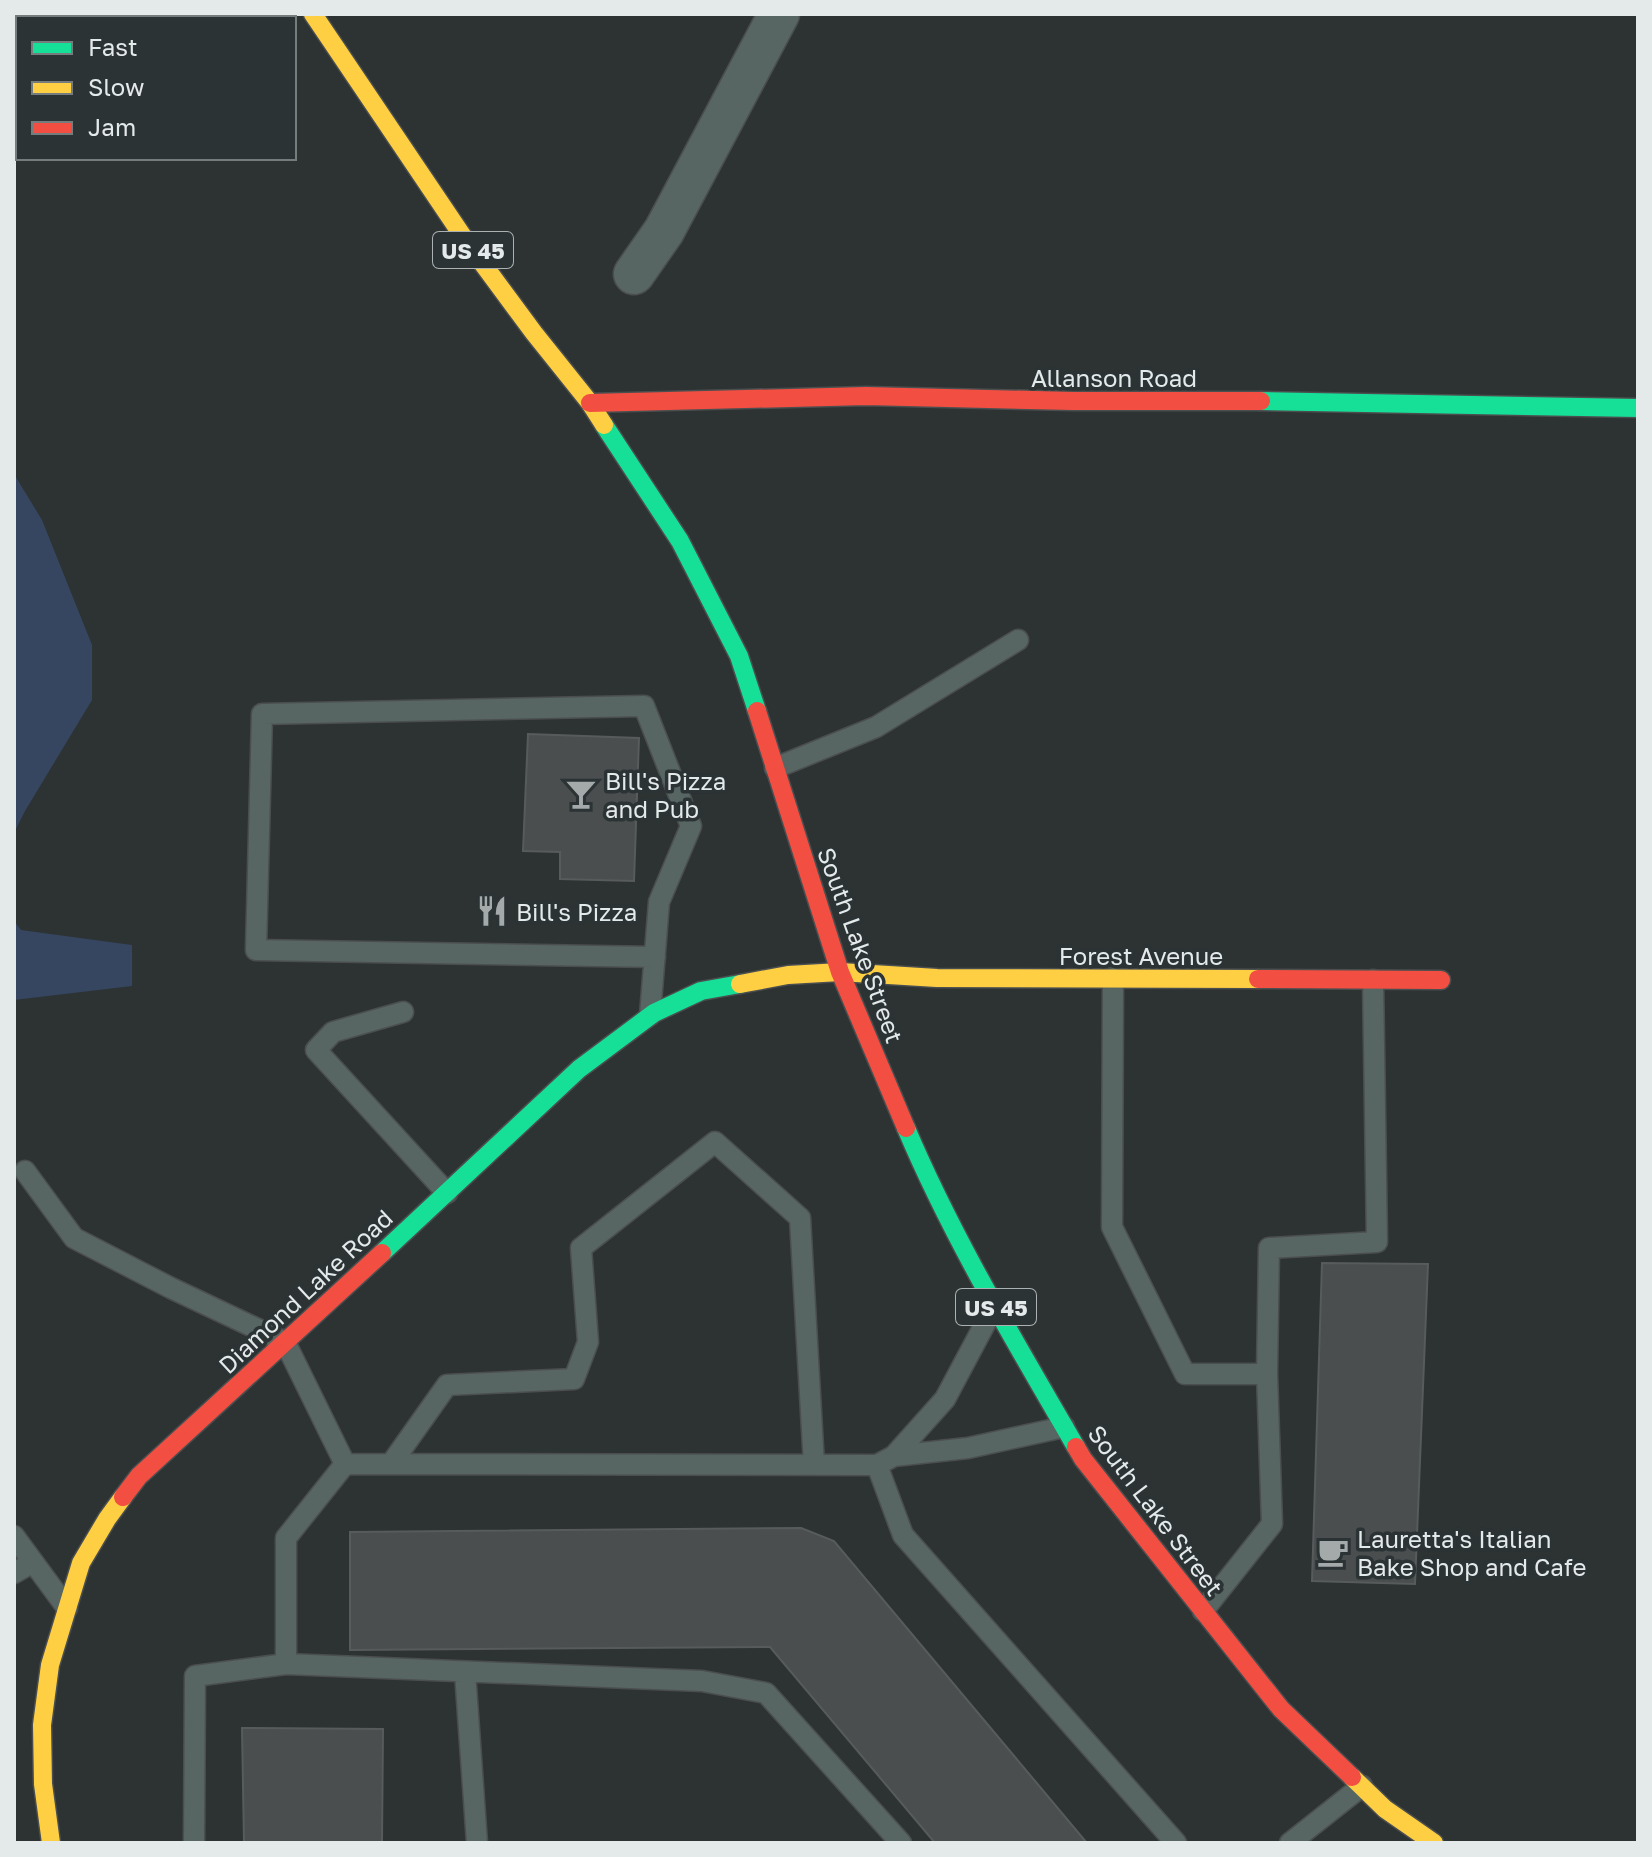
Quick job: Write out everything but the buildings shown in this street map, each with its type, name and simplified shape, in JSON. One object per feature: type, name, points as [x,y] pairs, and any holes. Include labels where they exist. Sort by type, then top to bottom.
[{"type":"street","name":"South Lake Street","points":[[313,14],[466,241],[590,403],[680,541],[739,656],[840,972],[924,1171],[995,1305],[1083,1459],[1281,1709],[1385,1809],[1434,1843]]},
{"type":"street","points":[[634,274],[664,231],[779,14]]},
{"type":"street","name":"Allanson Road","points":[[590,403],[866,396],[1638,408]]},
{"type":"street","name":"Forest Avenue","points":[[840,972],[937,978],[1441,980]]},
{"type":"street","name":"Diamond Lake Road","points":[[51,1843],[43,1784],[42,1725],[50,1665],[81,1563],[107,1519],[139,1476],[579,1069],[650,1015],[701,991],[788,975],[840,972]]},
{"type":"lane","points":[[775,768],[876,727],[1018,640]]},
{"type":"lane","points":[[650,1015],[655,957],[659,902],[691,826],[644,706],[262,714],[256,950],[655,957]]},
{"type":"lane","points":[[1113,978],[1112,1227],[1185,1374],[1267,1374]]},
{"type":"lane","points":[[1203,1611],[1272,1524],[1267,1374],[1269,1248],[1377,1242],[1373,980]]},
{"type":"lane","points":[[403,1012],[333,1032],[316,1050],[447,1193]]},
{"type":"lane","points":[[391,1464],[447,1385],[574,1379],[588,1342],[581,1248],[715,1142],[800,1218],[814,1465]]},
{"type":"lane","points":[[25,1171],[74,1238],[285,1342],[345,1464]]},
{"type":"lane","points":[[885,1461],[945,1399],[995,1305]]},
{"type":"lane","points":[[345,1464],[814,1465],[885,1461],[968,1448],[1064,1427]]},
{"type":"lane","points":[[885,1461],[903,1535],[1176,1843]]},
{"type":"lane","points":[[286,1664],[286,1538],[345,1464]]},
{"type":"lane","points":[[14,1536],[67,1608]]},
{"type":"lane","points":[[14,1573],[33,1562]]},
{"type":"lane","points":[[194,1843],[195,1676],[286,1664],[702,1681],[766,1693],[901,1843]]},
{"type":"lane","points":[[465,1672],[477,1843]]},
{"type":"lane","points":[[1290,1843],[1362,1786]]},
{"type":"water","points":[[14,474],[42,520],[92,645],[92,700],[14,833]]},
{"type":"water","points":[[14,921],[21,930],[132,945],[132,986],[14,1000]]},
{"type":"traffic: fast","points":[[1261,401],[1638,408]]},
{"type":"traffic: fast","points":[[604,425],[680,541],[739,656],[757,711]]},
{"type":"traffic: fast","points":[[382,1253],[579,1069],[654,1013],[701,991],[740,984]]},
{"type":"traffic: fast","points":[[906,1128],[965,1250],[1076,1447]]},
{"type":"traffic: slow","points":[[313,14],[466,241],[604,425]]},
{"type":"traffic: slow","points":[[740,984],[788,975],[840,972],[937,978],[1258,979]]},
{"type":"traffic: slow","points":[[51,1843],[43,1784],[42,1725],[50,1665],[81,1563],[123,1497]]},
{"type":"traffic: slow","points":[[1352,1777],[1385,1809],[1434,1843]]},
{"type":"traffic: jam","points":[[590,403],[866,396],[1261,401]]},
{"type":"traffic: jam","points":[[757,711],[840,972],[906,1128]]},
{"type":"traffic: jam","points":[[1258,979],[1441,980]]},
{"type":"traffic: jam","points":[[123,1497],[139,1476],[382,1253]]},
{"type":"traffic: jam","points":[[1076,1447],[1281,1709],[1352,1777]]},
{"type":"place","name":"Bill's Pizza and Pub","points":[[581,794]]},
{"type":"place","name":"Bill's Pizza","points":[[492,911]]},
{"type":"place","name":"Lauretta's Italian Bake Shop and Cafe","points":[[1333,1552]]}]
